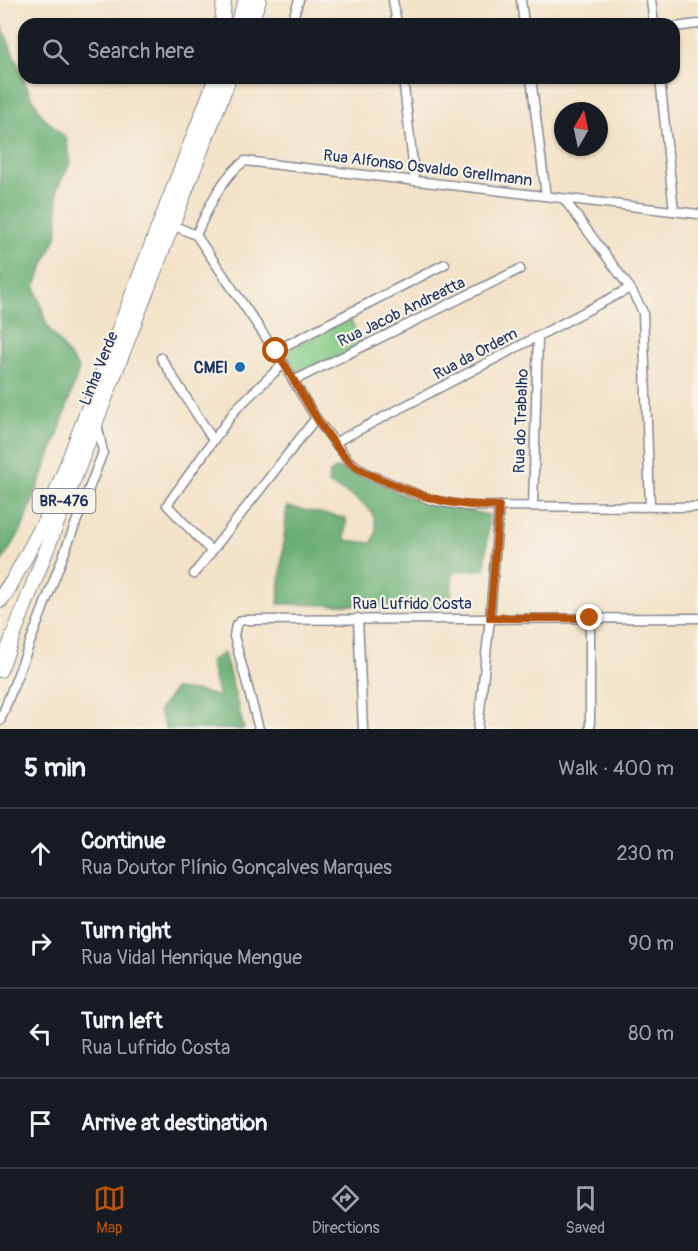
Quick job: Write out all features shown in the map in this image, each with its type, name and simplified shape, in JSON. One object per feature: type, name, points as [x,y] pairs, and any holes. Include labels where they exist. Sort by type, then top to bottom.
[{"type":"highway","points":[[222,18],[224,0]]},
{"type":"highway","points":[[239,18],[246,0]]},
{"type":"highway","points":[[252,18],[259,0]]},
{"type":"highway","name":"Linha Verde","points":[[0,605],[48,514],[213,84]]},
{"type":"highway","name":"Linha Verde","points":[[0,670],[227,84]]},
{"type":"highway","points":[[0,600],[10,585]]},
{"type":"street","points":[[293,18],[299,0]]},
{"type":"street","points":[[393,0],[395,18]]},
{"type":"street","points":[[521,0],[523,18]]},
{"type":"street","points":[[651,0],[653,18]]},
{"type":"street","points":[[680,26],[698,24]]},
{"type":"street","points":[[404,84],[415,181]]},
{"type":"street","points":[[532,84],[546,196]]},
{"type":"street","points":[[661,84],[674,212]]},
{"type":"street","name":"Rua Alfonso Osvaldo Grellmann","points":[[196,236],[209,208],[233,169],[246,161],[698,214]]},
{"type":"street","points":[[564,199],[630,288],[643,312],[650,506]]},
{"type":"street","points":[[172,225],[196,236],[284,363],[316,418],[349,461],[366,473],[431,500],[466,506],[698,507]]},
{"type":"street","points":[[276,351],[445,264]]},
{"type":"street","name":"Rua Jacob Andreatta","points":[[295,380],[520,269]]},
{"type":"street","name":"Rua da Ordem","points":[[334,443],[630,288]]},
{"type":"street","name":"Rua do Trabalho","points":[[533,506],[538,337]]},
{"type":"street","points":[[161,358],[213,440]]},
{"type":"street","points":[[211,551],[167,506],[236,409],[284,363]]},
{"type":"street","points":[[0,721],[103,452],[96,418]]},
{"type":"street","points":[[194,574],[316,418]]},
{"type":"street","points":[[478,729],[499,506]]},
{"type":"street","points":[[358,618],[363,729]]},
{"type":"street","points":[[590,618],[590,729]]},
{"type":"street","name":"Rua Lufrido Costa","points":[[259,729],[234,636],[236,625],[242,620],[698,618]]},
{"type":"green space","points":[[0,21],[18,65],[18,84],[26,84],[44,118],[66,138],[71,162],[57,189],[58,232],[35,286],[47,326],[79,369],[57,437],[21,531],[0,564]]},
{"type":"green space","points":[[350,319],[362,344],[298,376],[286,351]]},
{"type":"green space","points":[[337,468],[364,475],[407,497],[489,515],[485,569],[453,572],[450,607],[278,604],[287,507],[346,518],[345,540],[372,543],[376,531],[371,513],[357,499],[328,484],[330,473]]},
{"type":"green space","points":[[224,653],[244,729],[166,729],[159,711],[174,689],[197,691],[219,697],[210,661]]},
{"type":"place","name":"CMEI","points":[[240,367]]},
{"type":"route","points":[[276,351],[316,418],[334,443],[349,461],[366,473],[431,500],[466,506],[499,506],[490,618],[590,618]]}]
